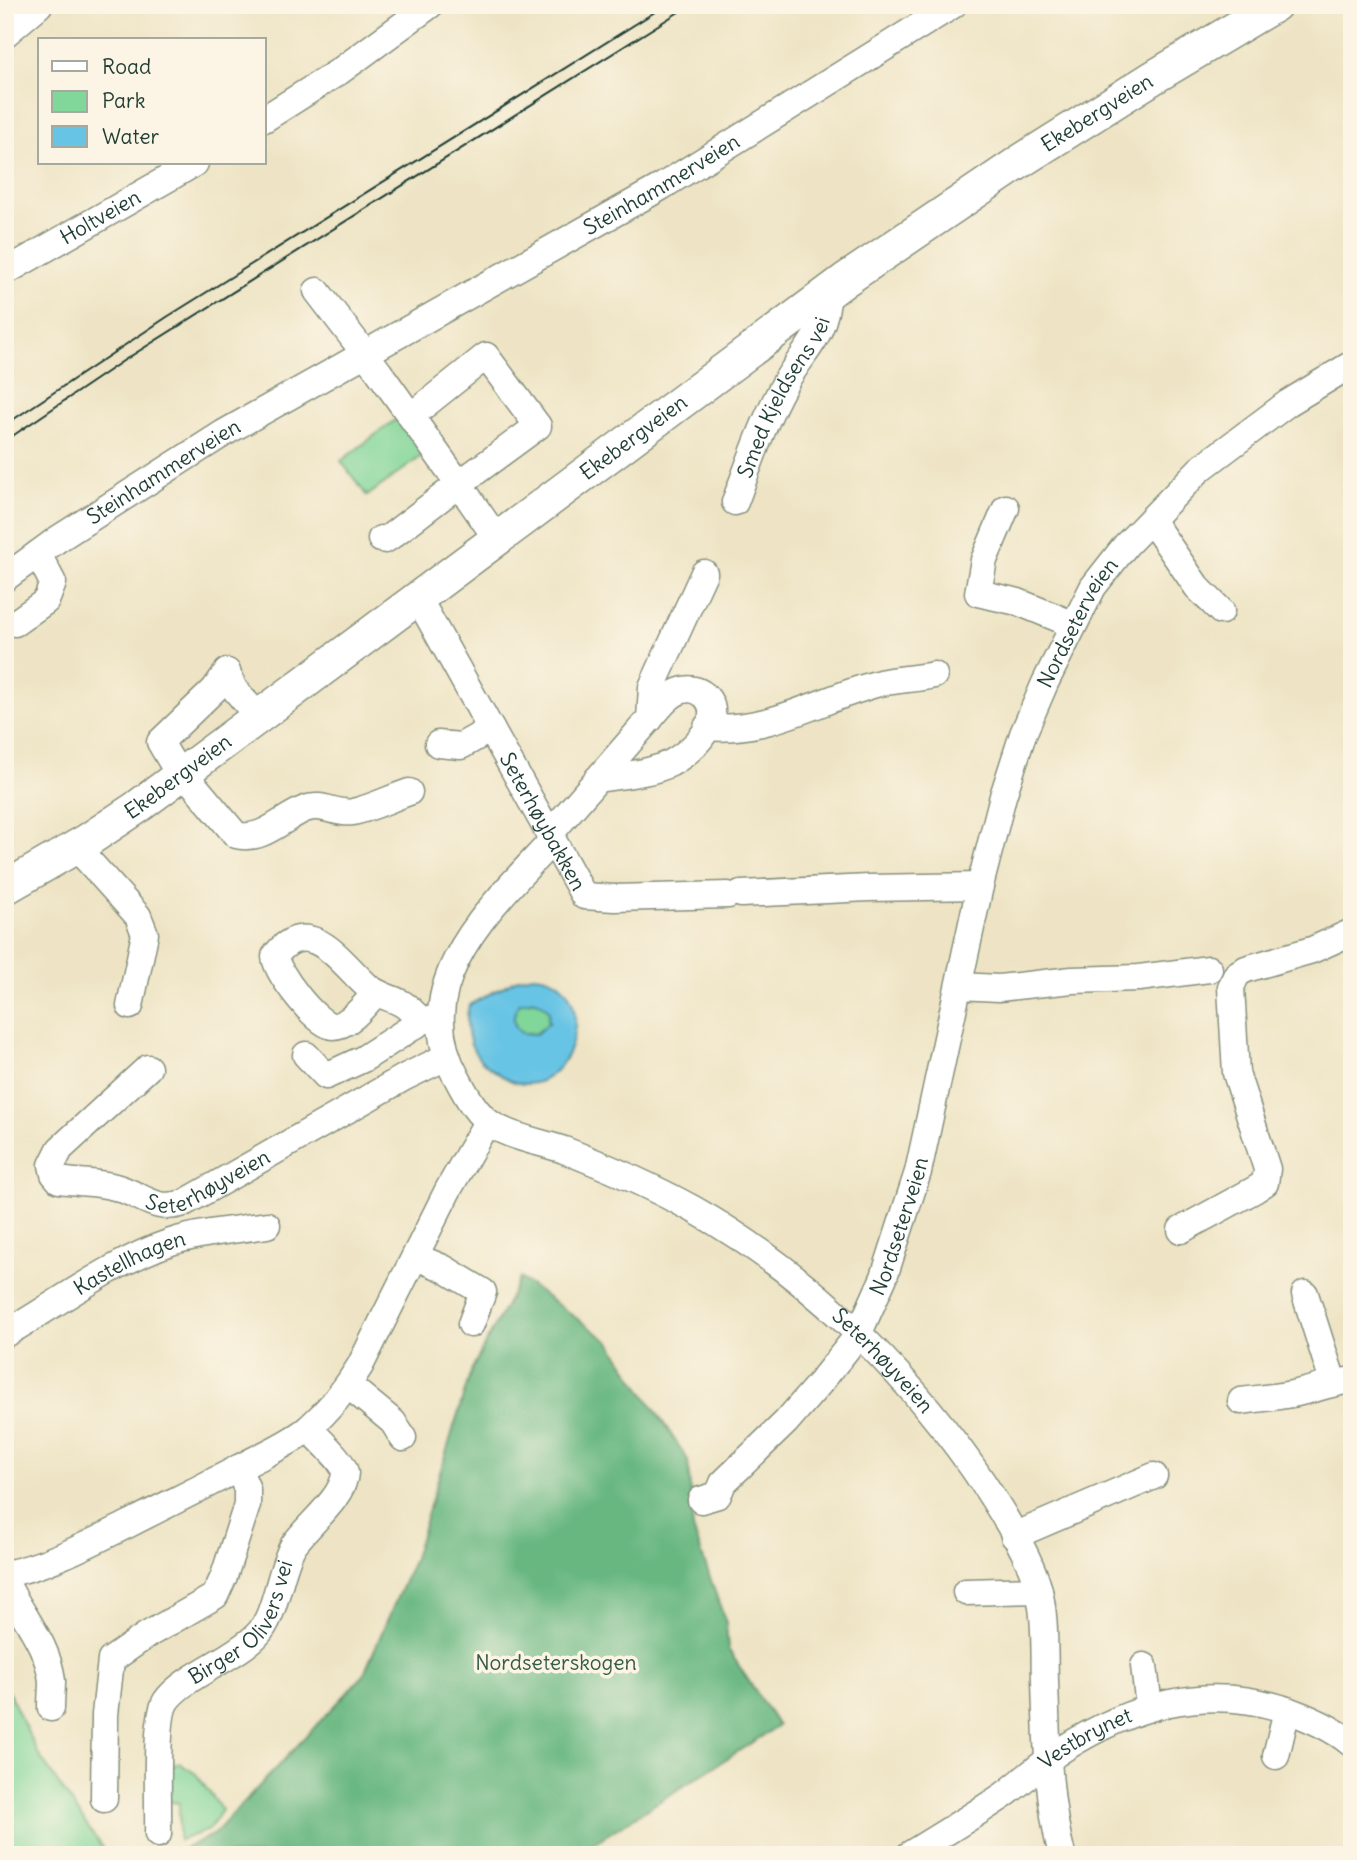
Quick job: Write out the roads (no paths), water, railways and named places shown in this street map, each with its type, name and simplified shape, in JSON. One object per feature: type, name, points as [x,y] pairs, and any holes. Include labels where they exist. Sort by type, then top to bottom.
[{"type":"main road","name":"Ekebergveien","points":[[5,888],[76,848],[182,774],[828,293],[935,218],[1154,77],[1275,5]]},
{"type":"street","points":[[5,34],[39,5]]},
{"type":"street","points":[[266,118],[340,71],[429,5]]},
{"type":"street","name":"Steinhammerveien","points":[[5,578],[135,489],[224,433],[661,187],[953,5]]},
{"type":"street","name":"Holtveien","points":[[5,272],[193,164]]},
{"type":"street","points":[[317,291],[411,416],[497,539]]},
{"type":"street","name":"Smed Kjeldsens vei","points":[[735,502],[785,383],[821,330],[828,293]]},
{"type":"street","points":[[381,539],[391,536],[538,426],[486,356],[411,416]]},
{"type":"street","name":"Nordseterveien","points":[[710,1498],[804,1403],[858,1335],[884,1277],[913,1191],[999,808],[1023,734],[1072,624],[1093,587],[1126,545],[1200,469],[1288,403],[1352,364]]},
{"type":"street","points":[[1006,508],[984,561],[978,593],[1018,602],[1072,624]]},
{"type":"street","points":[[1151,520],[1197,587],[1221,611]]},
{"type":"street","points":[[15,623],[46,601],[53,583],[38,554]]},
{"type":"street","points":[[650,719],[652,687],[704,573]]},
{"type":"street","name":"Seterhøybakken","points":[[418,598],[584,896],[614,898],[734,895],[980,886]]},
{"type":"street","points":[[258,717],[233,687],[227,672],[214,690],[160,742],[182,774],[236,835],[246,837],[266,831],[307,807],[319,806],[351,812],[409,792]]},
{"type":"street","points":[[707,727],[732,730],[780,719],[881,683],[934,675]]},
{"type":"street","points":[[306,1055],[321,1073],[326,1076],[333,1074],[431,1019],[447,983],[453,955],[597,779],[673,694],[693,688],[710,702],[712,709],[707,727],[684,755],[668,764],[631,774],[597,779]]},
{"type":"street","name":"Seterhøybakken","points":[[438,744],[461,746],[491,729]]},
{"type":"street","points":[[76,848],[138,916],[143,926],[145,934],[130,1006]]},
{"type":"street","points":[[1181,1230],[1256,1189],[1265,1183],[1267,1176],[1264,1155],[1236,1073],[1231,987],[1237,974],[1312,950],[1352,932]]},
{"type":"street","points":[[959,986],[999,988],[1072,980],[1139,978],[1209,969]]},
{"type":"street","points":[[5,1574],[46,1562],[108,1534],[283,1445],[309,1428],[348,1385],[448,1190],[487,1122],[467,1096],[446,1057],[431,1019],[376,993]]},
{"type":"street","name":"Seterhøyveien","points":[[148,1068],[60,1149],[52,1165],[59,1181],[116,1187],[149,1202],[171,1207],[184,1203],[405,1077],[446,1057]]},
{"type":"street","name":"Seterhøyveien","points":[[487,1122],[510,1133],[539,1141],[611,1169],[692,1209],[745,1241],[817,1296],[858,1335],[908,1386],[953,1442],[985,1485],[1014,1536],[1039,1590],[1044,1628],[1046,1761],[1062,1855]]},
{"type":"street","name":"Kastellhagen","points":[[5,1334],[127,1262],[169,1243],[268,1226]]},
{"type":"street","points":[[416,1256],[443,1268],[483,1292],[471,1324]]},
{"type":"street","points":[[1241,1401],[1292,1394],[1342,1381],[1304,1294]]},
{"type":"street","points":[[348,1385],[393,1422],[403,1438]]},
{"type":"street","name":"Birger Olivers vei","points":[[163,1820],[160,1735],[163,1707],[167,1699],[192,1679],[243,1647],[261,1631],[293,1547],[318,1519],[342,1482],[345,1471],[343,1465],[309,1428]]},
{"type":"street","name":"Birger Olivers vei","points":[[104,1799],[105,1715],[111,1660],[147,1635],[215,1596],[247,1505],[247,1489],[238,1468]]},
{"type":"street","points":[[1014,1536],[1154,1476]]},
{"type":"street","points":[[5,1581],[35,1632],[48,1667],[52,1680],[51,1708]]},
{"type":"street","points":[[966,1592],[1039,1590]]},
{"type":"street","points":[[1144,1667],[1149,1707]]},
{"type":"street","name":"Vestbrynet","points":[[909,1855],[1005,1794],[1046,1761],[1102,1728],[1149,1707],[1173,1700],[1237,1698],[1287,1710],[1323,1725],[1352,1744]]},
{"type":"street","points":[[1276,1756],[1287,1710]]},
{"type":"water","points":[[533,975],[555,981],[568,994],[575,1013],[574,1034],[567,1055],[555,1071],[538,1082],[518,1083],[500,1075],[479,1058],[469,1037],[469,1005],[519,978]],"holes":[[[534,1000],[549,1011],[550,1022],[536,1034],[522,1033],[514,1023],[517,1007],[520,1003]]]},
{"type":"tram line","points":[[5,425],[167,317],[666,5]]},
{"type":"tram line","points":[[5,441],[123,361],[690,5]]},
{"type":"park label","name":"Nordseterskogen","points":[[556,1663]]}]
